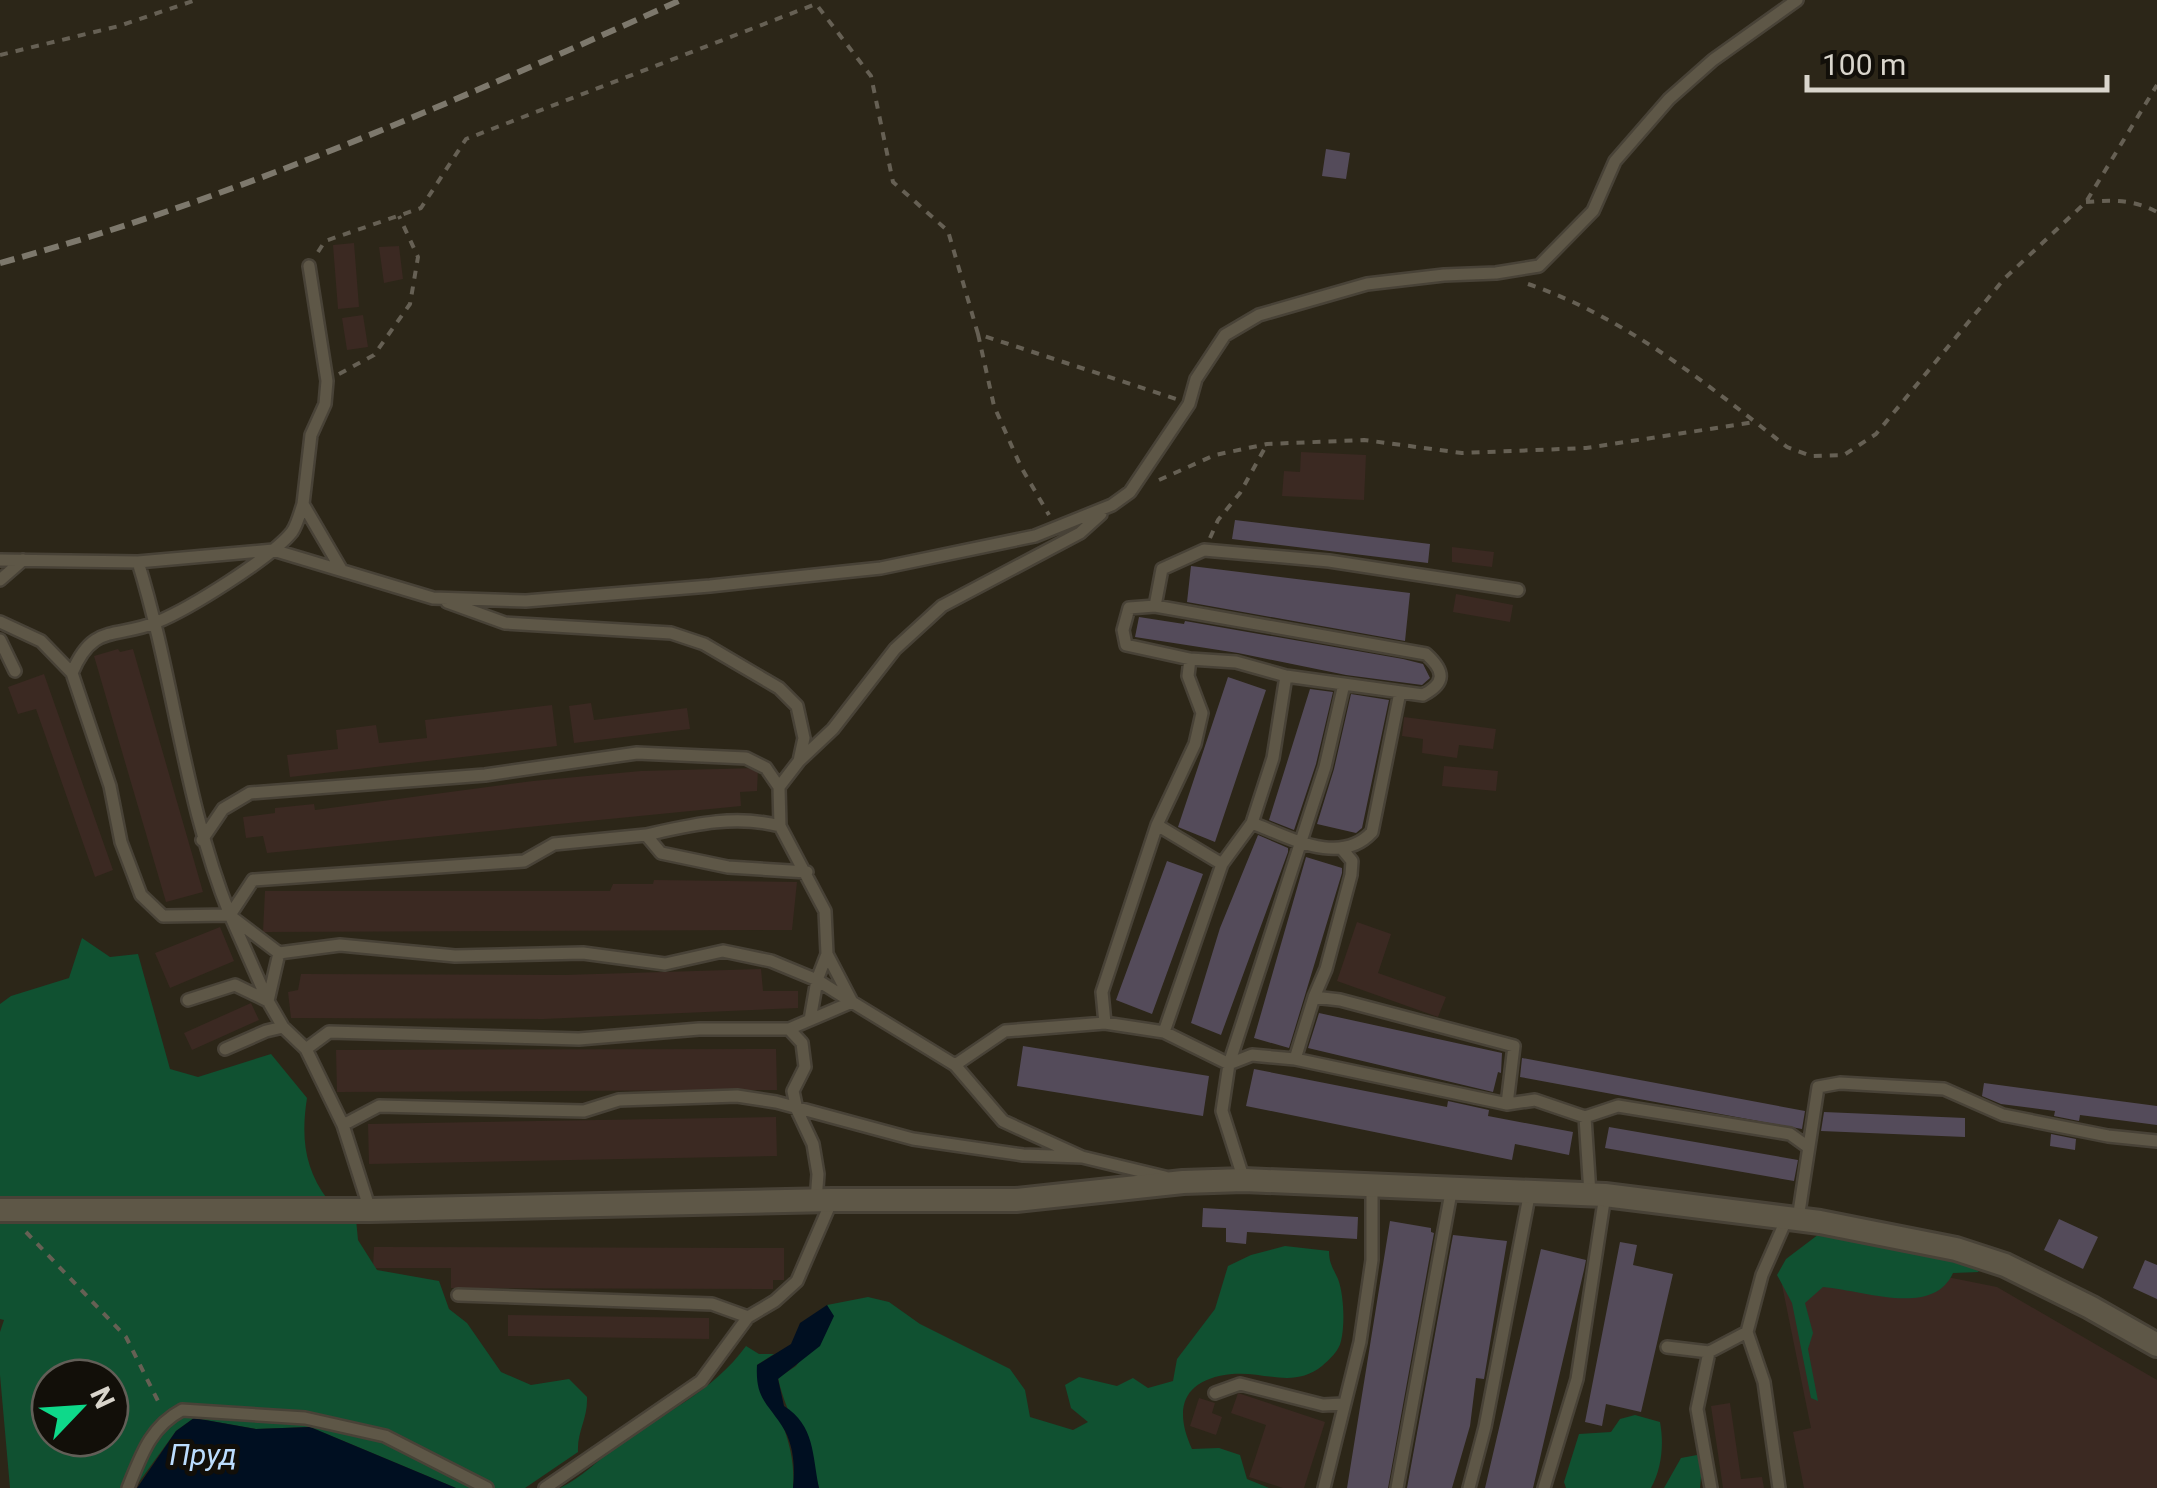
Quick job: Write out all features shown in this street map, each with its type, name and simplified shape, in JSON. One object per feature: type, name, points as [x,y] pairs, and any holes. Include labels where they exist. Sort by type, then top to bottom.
[{"type":"street","points":[[4,1210],[370,1210],[1016,1200],[1183,1182],[1244,1180],[1598,1194],[1793,1219],[1956,1248],[2004,1265],[2157,1345]]},
{"type":"lane","points":[[779,787],[799,760],[833,729],[895,649],[942,606],[1080,532],[1130,492],[1190,404],[1196,378],[1225,335],[1259,315],[1367,284],[1539,266],[1594,211],[1615,161],[1669,100],[1713,60],[1797,0]]},
{"type":"lane","points":[[72,673],[80,653],[101,634],[156,622],[244,572],[293,530],[304,504],[311,435],[325,404],[327,381],[309,266]]},
{"type":"lane","points":[[304,504],[342,569]]},
{"type":"lane","points":[[433,598],[526,601],[882,568],[1035,536],[1112,505]]},
{"type":"lane","points":[[0,560],[138,562],[273,550],[505,623],[671,633],[704,644],[779,688],[797,706],[804,738],[799,760]]},
{"type":"lane","points":[[1154,606],[1162,568],[1204,550],[1328,561],[1518,590]]},
{"type":"lane","points":[[0,580],[23,560]]},
{"type":"lane","points":[[138,562],[156,622],[202,840],[268,1001],[283,1027],[306,1049],[343,1125],[370,1210]]},
{"type":"lane","points":[[1154,606],[1426,654],[1438,665],[1441,678],[1436,688],[1423,695],[1286,676],[1236,662],[1190,659],[1126,646],[1122,630],[1129,608],[1154,606]]},
{"type":"lane","points":[[0,622],[41,641],[72,673],[110,786],[121,842],[141,895],[163,916],[230,916],[280,954],[340,945],[455,956],[582,953],[665,964],[724,951],[771,961],[817,980],[955,1065],[1003,1121],[1082,1157],[1183,1182]]},
{"type":"lane","points":[[0,640],[15,672]]},
{"type":"lane","points":[[1105,1024],[1102,992],[1158,825],[1194,744],[1202,713],[1188,676],[1190,659]]},
{"type":"lane","points":[[1164,1032],[1222,864],[1252,822],[1273,758],[1286,676]]},
{"type":"lane","points":[[1244,1180],[1222,1111],[1229,1064],[1325,767],[1344,684]]},
{"type":"lane","points":[[1252,822],[1301,842],[1342,849],[1362,842],[1372,832],[1400,692]]},
{"type":"lane","points":[[202,840],[223,809],[250,793],[485,774],[637,754],[746,758],[766,768],[779,787],[780,826],[825,910],[826,954],[810,1020]]},
{"type":"lane","points":[[230,916],[253,880],[524,860],[554,844],[646,835],[698,823],[752,818],[780,826]]},
{"type":"lane","points":[[1158,825],[1222,864]]},
{"type":"lane","points":[[646,835],[660,853],[728,867],[807,872]]},
{"type":"lane","points":[[1295,1058],[1326,969],[1351,875],[1352,861],[1342,849]]},
{"type":"lane","points":[[268,1001],[280,954]]},
{"type":"lane","points":[[826,954],[852,1002]]},
{"type":"lane","points":[[188,1000],[235,985],[268,1001]]},
{"type":"lane","points":[[1314,997],[1340,1000],[1514,1046],[1507,1104]]},
{"type":"lane","points":[[306,1049],[329,1032],[579,1039],[699,1029],[789,1029],[852,1002]]},
{"type":"lane","points":[[955,1065],[1004,1030],[1105,1024],[1164,1032],[1229,1064],[1252,1055],[1295,1058],[1507,1104],[1535,1100],[1584,1117],[1618,1106],[1790,1134],[1808,1147]]},
{"type":"lane","points":[[225,1049],[283,1027]]},
{"type":"lane","points":[[545,1488],[701,1380],[748,1317],[775,1301],[796,1280],[824,1200],[814,1144],[797,1110],[794,1092],[805,1067],[802,1043],[789,1029]]},
{"type":"lane","points":[[1780,1488],[1764,1382],[1747,1332],[1762,1275],[1793,1219],[1818,1087],[1840,1083],[1944,1088],[2003,1115],[2108,1136],[2157,1141]]},
{"type":"lane","points":[[343,1125],[379,1106],[584,1110],[619,1100],[736,1096],[776,1102],[912,1138],[1023,1155],[1082,1157]]},
{"type":"lane","points":[[1544,1488],[1577,1379],[1598,1194],[1584,1117]]},
{"type":"lane","points":[[1324,1488],[1360,1342],[1372,1260],[1372,1184]]},
{"type":"lane","points":[[1396,1488],[1452,1188]]},
{"type":"lane","points":[[1469,1488],[1485,1427],[1530,1190]]},
{"type":"lane","points":[[458,1295],[712,1304],[748,1317]]},
{"type":"lane","points":[[1667,1347],[1709,1352],[1747,1332]]},
{"type":"lane","points":[[1709,1352],[1696,1409],[1711,1488]]},
{"type":"lane","points":[[1215,1393],[1240,1384],[1322,1406],[1344,1404]]},
{"type":"lane","points":[[128,1488],[151,1434],[166,1418],[182,1410],[305,1418],[385,1436],[488,1488]]},
{"type":"path","points":[[0,55],[119,26],[196,0]]},
{"type":"path","points":[[309,266],[324,241],[421,208],[466,139],[815,2],[871,76],[893,182],[948,231],[994,406],[1021,467],[1056,528]]},
{"type":"path","points":[[1496,273],[1573,299],[1658,350],[1786,447],[1811,456],[1844,455],[1876,434],[2004,279],[2086,202],[2157,85]]},
{"type":"path","points":[[2086,202],[2122,200],[2144,204],[2157,212]]},
{"type":"path","points":[[327,381],[374,354],[410,304],[418,257],[400,216]]},
{"type":"path","points":[[978,334],[1190,404]]},
{"type":"path","points":[[1130,492],[1215,455],[1267,444],[1364,440],[1462,453],[1586,448],[1755,422]]},
{"type":"path","points":[[1204,550],[1218,520],[1240,493],[1267,444]]},
{"type":"path","points":[[4,1210],[126,1337],[166,1418]]},
{"type":"shaded area","points":[[354,243],[359,307],[338,309],[333,245]]},
{"type":"shaded area","points":[[399,246],[403,279],[384,283],[379,247]]},
{"type":"shaded area","points":[[363,315],[368,347],[347,350],[342,318]]},
{"type":"shaded area","points":[[1301,452],[1366,455],[1364,500],[1282,496],[1284,471],[1300,472]]},
{"type":"shaded area","points":[[1452,547],[1494,552],[1492,567],[1452,562]]},
{"type":"shaded area","points":[[1456,594],[1513,605],[1510,622],[1453,612]]},
{"type":"shaded area","points":[[133,649],[203,892],[166,902],[94,656]]},
{"type":"shaded area","points":[[44,674],[113,870],[95,877],[36,709],[18,714],[8,687]]},
{"type":"shaded area","points":[[591,703],[594,720],[687,708],[690,729],[574,743],[569,706]]},
{"type":"shaded area","points":[[552,705],[557,746],[290,777],[287,755],[338,749],[336,730],[376,725],[379,743],[427,738],[425,720]]},
{"type":"shaded area","points":[[1404,717],[1496,729],[1493,749],[1459,745],[1457,758],[1422,753],[1423,739],[1402,736]]},
{"type":"shaded area","points":[[1444,766],[1498,771],[1496,791],[1442,786]]},
{"type":"shaded area","points":[[758,768],[757,791],[740,792],[741,806],[267,853],[263,836],[246,838],[243,817],[275,813],[275,808],[314,804],[315,810],[533,781],[641,771]]},
{"type":"shaded area","points":[[654,880],[797,882],[792,930],[263,932],[265,891],[610,891],[613,884],[653,884]]},
{"type":"shaded area","points":[[1357,922],[1391,934],[1378,973],[1446,997],[1438,1017],[1337,981]]},
{"type":"shaded area","points":[[220,927],[234,961],[170,988],[155,953]]},
{"type":"shaded area","points":[[761,969],[763,991],[798,991],[798,1008],[543,1019],[291,1018],[288,992],[298,990],[301,974],[564,975]]},
{"type":"shaded area","points":[[251,1003],[259,1020],[192,1050],[184,1033]]},
{"type":"shaded area","points":[[776,1049],[777,1090],[337,1092],[336,1050]]},
{"type":"shaded area","points":[[776,1117],[777,1156],[369,1164],[368,1124]]},
{"type":"shaded area","points":[[374,1247],[784,1248],[784,1280],[773,1280],[773,1289],[451,1288],[451,1268],[373,1268]]},
{"type":"shaded area","points":[[1822,1252],[1997,1287],[2157,1380],[2157,1488],[1804,1488],[1793,1432],[1811,1428],[1782,1285]]},
{"type":"shaded area","points":[[508,1315],[709,1318],[709,1339],[508,1336]]},
{"type":"shaded area","points":[[1238,1393],[1325,1422],[1304,1488],[1283,1488],[1249,1477],[1266,1425],[1231,1413]]},
{"type":"shaded area","points":[[1199,1398],[1215,1403],[1212,1413],[1222,1417],[1216,1435],[1190,1426]]},
{"type":"shaded area","points":[[1730,1403],[1741,1479],[1762,1477],[1764,1488],[1723,1488],[1711,1406]]},
{"type":"green space","points":[[82,938],[110,957],[138,954],[170,1069],[198,1077],[271,1054],[307,1098],[306,1152],[328,1200],[0,1199],[0,1004],[11,996],[69,978]]},
{"type":"green space","points":[[0,1219],[356,1219],[358,1240],[377,1270],[439,1281],[449,1309],[467,1323],[501,1372],[531,1385],[569,1379],[587,1397],[586,1412],[578,1452],[525,1488],[456,1488],[310,1427],[256,1429],[194,1418],[176,1431],[139,1482],[123,1484],[121,1488],[10,1488],[0,1375],[0,1332],[4,1320],[0,1319]]},
{"type":"green space","points":[[1823,1231],[1969,1263],[1979,1272],[1953,1273],[1943,1287],[1914,1298],[1823,1287],[1805,1303],[1813,1333],[1808,1349],[1818,1401],[1811,1398],[1792,1303],[1777,1275],[1786,1259]]},
{"type":"green space","points":[[1285,1246],[1329,1251],[1343,1301],[1338,1348],[1322,1366],[1300,1377],[1232,1374],[1202,1382],[1186,1398],[1183,1409],[1192,1449],[1219,1448],[1240,1455],[1247,1479],[1269,1488],[819,1488],[778,1378],[796,1366],[833,1317],[827,1305],[868,1297],[889,1302],[920,1324],[1010,1369],[1025,1390],[1030,1417],[1073,1430],[1088,1422],[1071,1408],[1065,1385],[1079,1377],[1117,1386],[1133,1378],[1148,1388],[1173,1381],[1177,1359],[1215,1309],[1228,1266]]},
{"type":"green space","points":[[746,1346],[759,1354],[774,1354],[757,1365],[788,1440],[793,1488],[560,1488],[718,1377]]},
{"type":"green space","points":[[1635,1415],[1660,1422],[1661,1456],[1651,1488],[1566,1488],[1564,1482],[1579,1434],[1611,1432],[1620,1419]]},
{"type":"green space","points":[[1697,1455],[1702,1466],[1700,1488],[1664,1488],[1681,1458]]},
{"type":"water","points":[[827,1305],[834,1316],[820,1346],[778,1379],[784,1406],[807,1432],[819,1488],[793,1488],[790,1444],[758,1387],[757,1365],[791,1344],[800,1323]]},
{"type":"water","name":"Пруд","points":[[194,1418],[256,1429],[310,1427],[456,1488],[137,1488],[176,1431]]},
{"type":"building","points":[[1326,149],[1350,153],[1346,179],[1322,176]]},
{"type":"building","points":[[1235,520],[1430,544],[1428,563],[1232,539]]},
{"type":"building","points":[[1191,566],[1410,593],[1405,641],[1187,602]]},
{"type":"building","points":[[1139,617],[1184,624],[1185,621],[1403,659],[1423,664],[1430,678],[1422,685],[1346,675],[1135,637]]},
{"type":"building","points":[[1228,677],[1266,690],[1215,842],[1178,827]]},
{"type":"building","points":[[1310,689],[1333,692],[1316,764],[1294,830],[1269,820]]},
{"type":"building","points":[[1351,694],[1389,700],[1362,828],[1356,833],[1317,824]]},
{"type":"building","points":[[1258,835],[1288,848],[1288,852],[1221,1035],[1191,1023],[1220,928]]},
{"type":"building","points":[[1306,857],[1342,868],[1342,873],[1289,1048],[1254,1038]]},
{"type":"building","points":[[1167,861],[1203,874],[1152,1014],[1116,1000]]},
{"type":"building","points":[[1319,1013],[1502,1053],[1501,1073],[1498,1072],[1493,1092],[1308,1048]]},
{"type":"building","points":[[1023,1046],[1209,1076],[1203,1116],[1017,1086]]},
{"type":"building","points":[[1522,1058],[1805,1111],[1802,1129],[1520,1077]]},
{"type":"building","points":[[1254,1069],[1447,1107],[1448,1101],[1489,1110],[1488,1116],[1573,1132],[1569,1155],[1515,1144],[1512,1160],[1246,1106]]},
{"type":"building","points":[[1984,1083],[2157,1106],[2157,1125],[2080,1115],[2079,1121],[2054,1116],[2055,1111],[2001,1104],[1982,1096]]},
{"type":"building","points":[[1824,1112],[1965,1118],[1965,1137],[1821,1131]]},
{"type":"building","points":[[1609,1127],[1798,1160],[1794,1181],[1605,1148]]},
{"type":"building","points":[[2051,1134],[2076,1139],[2075,1150],[2050,1146]]},
{"type":"building","points":[[1203,1208],[1358,1217],[1357,1239],[1247,1232],[1246,1244],[1226,1242],[1226,1228],[1202,1227]]},
{"type":"building","points":[[2059,1219],[2098,1237],[2083,1269],[2044,1250]]},
{"type":"building","points":[[1390,1221],[1431,1228],[1434,1233],[1388,1488],[1347,1488]]},
{"type":"building","points":[[1453,1235],[1507,1241],[1484,1379],[1476,1378],[1470,1426],[1452,1488],[1407,1488]]},
{"type":"building","points":[[1620,1242],[1637,1245],[1633,1265],[1673,1274],[1641,1412],[1606,1404],[1602,1426],[1585,1422]]},
{"type":"building","points":[[1541,1249],[1586,1260],[1533,1488],[1485,1488]]},
{"type":"building","points":[[2145,1260],[2157,1265],[2157,1299],[2133,1288]]},
{"type":"railway","points":[[0,263],[174,209],[346,145],[681,0]]}]
